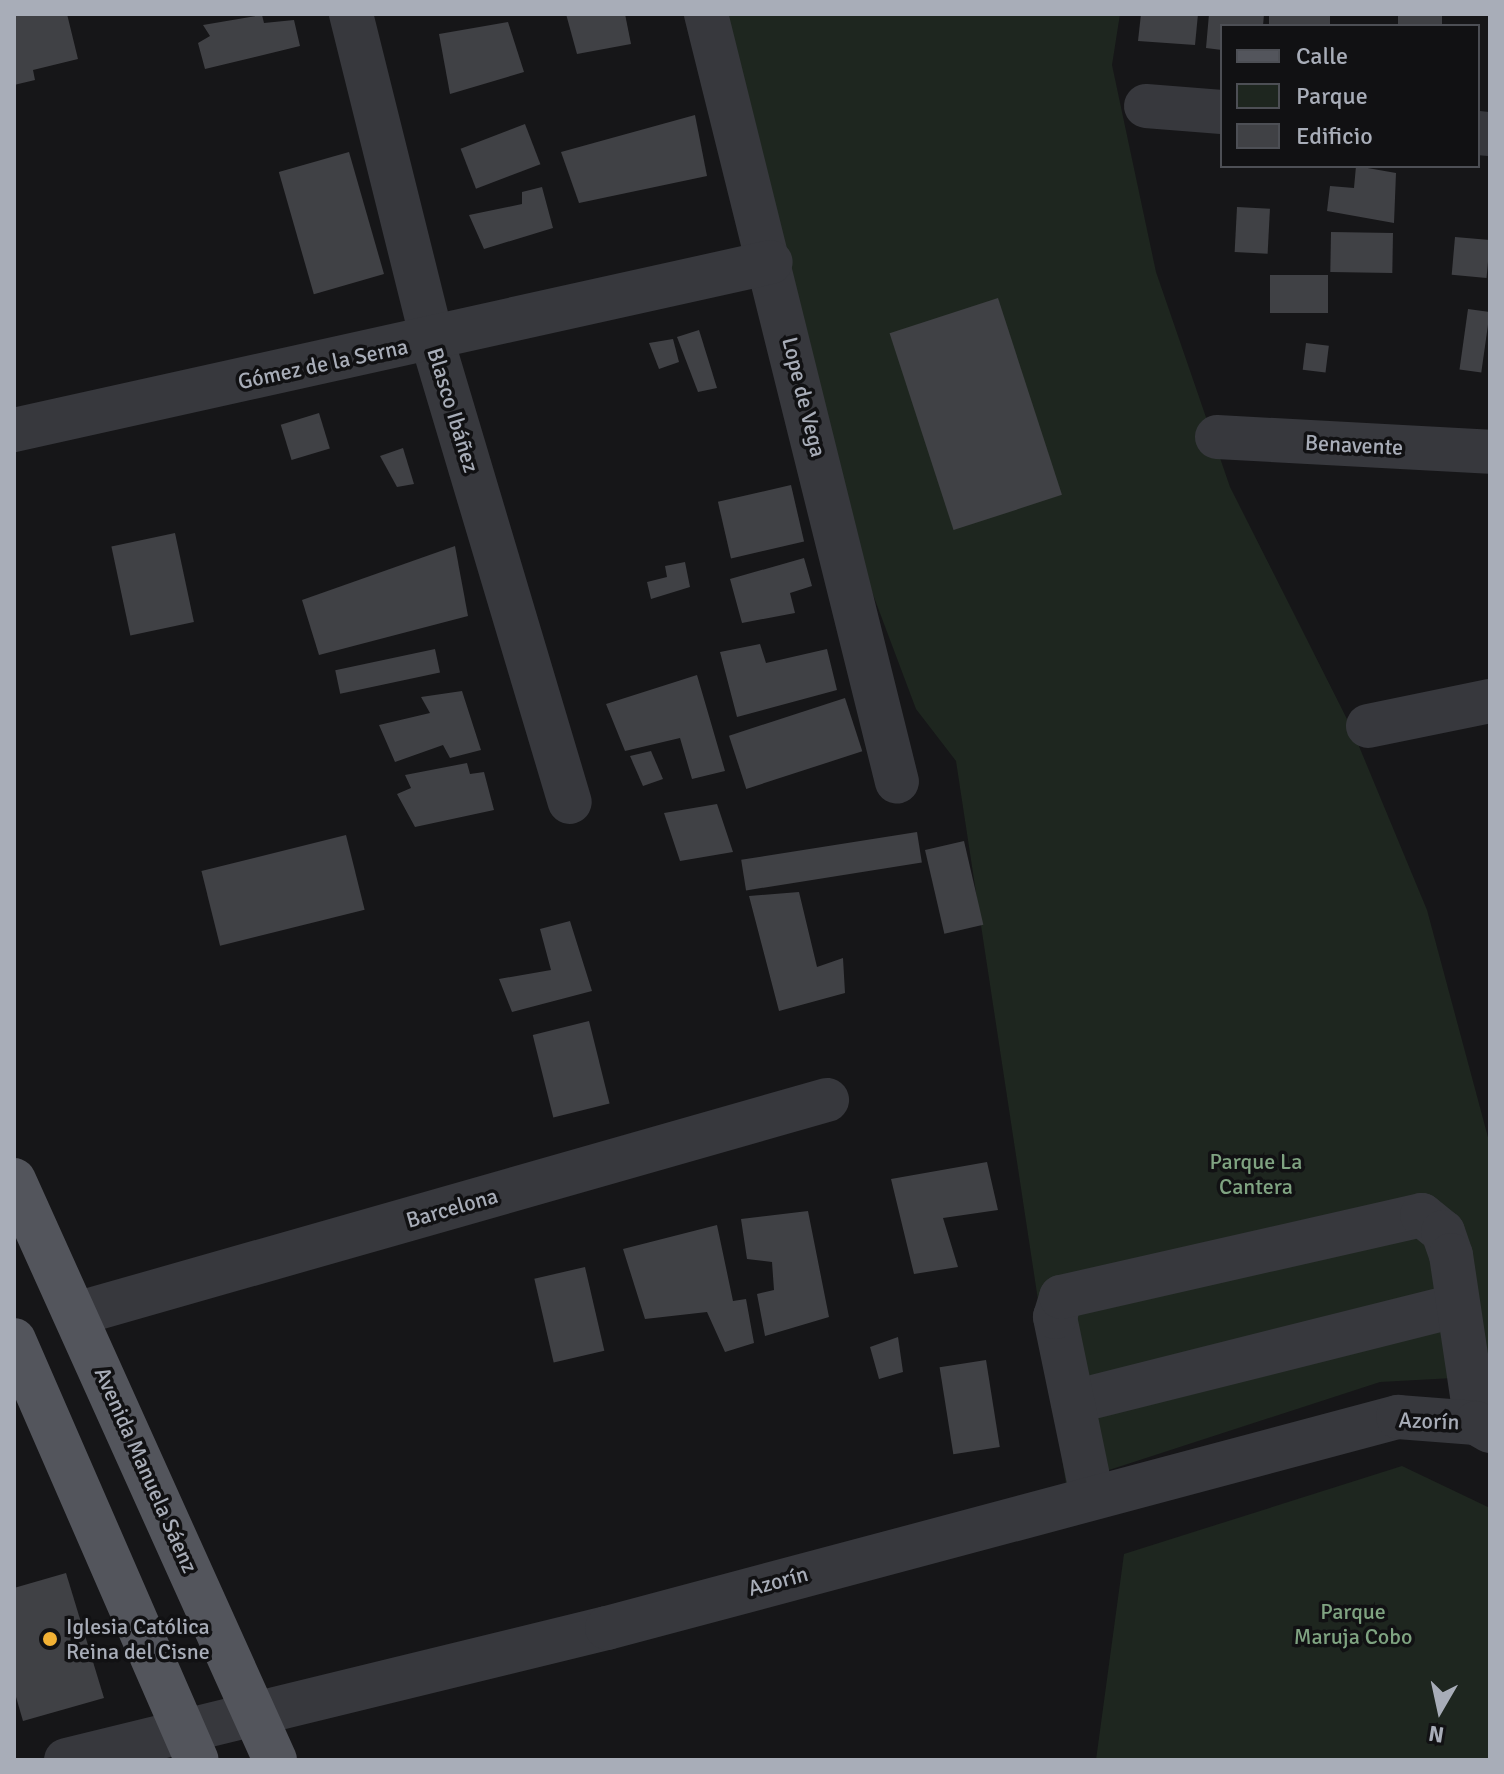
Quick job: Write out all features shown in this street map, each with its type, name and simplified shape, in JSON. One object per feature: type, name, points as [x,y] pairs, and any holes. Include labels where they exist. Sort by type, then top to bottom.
[{"type":"main road","name":"Avenida Manuela Sáenz","points":[[14,1180],[275,1760]]},
{"type":"main road","points":[[14,1340],[190,1744]]},
{"type":"street","name":"Blasco Ibáñez","points":[[351,14],[432,340],[570,802]]},
{"type":"street","name":"Lope de Vega","points":[[706,14],[771,262],[897,782]]},
{"type":"street","points":[[1146,106],[1220,112]]},
{"type":"street","name":"Gómez de la Serna","points":[[14,430],[432,340],[771,262]]},
{"type":"street","name":"Benavente","points":[[1217,437],[1490,452]]},
{"type":"street","points":[[1368,726],[1490,701]]},
{"type":"street","name":"Barcelona","points":[[76,1314],[827,1100]]},
{"type":"street","points":[[1092,1496],[1054,1306],[1075,1292],[1422,1215],[1443,1232],[1483,1427]]},
{"type":"street","points":[[1073,1402],[1458,1305]]},
{"type":"street","name":"Azorín","points":[[66,1760],[190,1744],[254,1711],[607,1628],[1092,1496],[1398,1417],[1483,1427]]},
{"type":"green space","name":"Parque La Cantera","points":[[723,14],[1120,14],[1112,65],[1156,272],[1230,487],[1351,727],[1427,910],[1489,1141],[1490,1376],[1380,1382],[1066,1484],[956,761],[916,709],[857,552]]},
{"type":"green space","name":"Parque Maruja Cobo","points":[[1402,1466],[1490,1508],[1490,1760],[1096,1760],[1124,1554]]},
{"type":"building","points":[[14,14],[67,14],[78,59],[33,70],[35,80],[14,85]]},
{"type":"building","points":[[566,14],[625,14],[631,44],[577,54]]},
{"type":"building","points":[[1141,14],[1198,14],[1195,45],[1138,41]]},
{"type":"building","points":[[1209,14],[1264,14],[1263,24],[1220,24],[1220,50],[1206,48]]},
{"type":"building","points":[[1269,14],[1330,14],[1330,24],[1269,24]]},
{"type":"building","points":[[1398,14],[1442,14],[1442,24],[1398,24]]},
{"type":"building","points":[[262,15],[264,23],[294,20],[300,46],[205,69],[198,43],[210,36],[203,25]]},
{"type":"building","points":[[508,22],[524,72],[450,94],[439,34]]},
{"type":"building","points":[[695,115],[707,176],[579,203],[561,152]]},
{"type":"building","points":[[525,124],[540,164],[476,189],[461,149]]},
{"type":"building","points":[[349,152],[384,274],[314,294],[279,172]]},
{"type":"building","points":[[1356,168],[1396,173],[1394,223],[1327,211],[1330,186],[1354,188]]},
{"type":"building","points":[[542,187],[553,228],[484,249],[469,215],[522,204],[522,192]]},
{"type":"building","points":[[1237,207],[1270,209],[1268,254],[1235,252]]},
{"type":"building","points":[[1331,232],[1393,233],[1392,273],[1330,272]]},
{"type":"building","points":[[1455,237],[1490,240],[1487,278],[1452,275]]},
{"type":"building","points":[[1270,275],[1328,275],[1328,313],[1270,313]]},
{"type":"building","points":[[998,298],[1062,495],[954,530],[890,333]]},
{"type":"building","points":[[1468,309],[1490,312],[1481,372],[1460,369]]},
{"type":"building","points":[[699,330],[717,388],[698,392],[677,337]]},
{"type":"building","points":[[673,339],[679,362],[659,369],[649,343]]},
{"type":"building","points":[[1306,343],[1329,346],[1326,373],[1303,370]]},
{"type":"building","points":[[319,413],[330,448],[292,460],[281,425]]},
{"type":"building","points":[[403,448],[414,484],[397,487],[380,456]]},
{"type":"building","points":[[791,485],[804,542],[731,558],[718,502]]},
{"type":"building","points":[[175,533],[194,622],[130,636],[111,547]]},
{"type":"building","points":[[455,546],[468,616],[319,655],[302,600]]},
{"type":"building","points":[[804,558],[812,586],[790,593],[795,613],[742,623],[730,579]]},
{"type":"building","points":[[685,562],[690,587],[651,599],[647,582],[667,577],[665,566]]},
{"type":"building","points":[[760,644],[766,663],[827,649],[837,690],[737,717],[720,652]]},
{"type":"building","points":[[435,649],[440,672],[340,694],[335,670]]},
{"type":"building","points":[[697,675],[725,771],[692,779],[680,738],[625,751],[606,704]]},
{"type":"building","points":[[462,691],[481,750],[450,758],[443,745],[395,762],[379,725],[430,713],[421,697]]},
{"type":"building","points":[[845,698],[862,751],[746,789],[729,736]]},
{"type":"building","points":[[651,751],[663,779],[643,786],[630,756]]},
{"type":"building","points":[[467,763],[470,774],[484,772],[494,810],[415,827],[397,794],[411,788],[405,775]]},
{"type":"building","points":[[717,804],[733,852],[680,861],[664,813]]},
{"type":"building","points":[[917,832],[922,863],[746,890],[741,860]]},
{"type":"building","points":[[346,835],[365,910],[220,946],[201,871]]},
{"type":"building","points":[[964,841],[983,925],[944,934],[925,850]]},
{"type":"building","points":[[799,892],[817,967],[843,958],[845,993],[779,1011],[749,896]]},
{"type":"building","points":[[570,921],[592,991],[512,1012],[499,979],[551,970],[540,929]]},
{"type":"building","points":[[589,1021],[610,1103],[553,1118],[533,1035]]},
{"type":"building","points":[[987,1162],[998,1210],[943,1218],[958,1267],[914,1274],[891,1179]]},
{"type":"building","points":[[808,1211],[829,1317],[765,1336],[757,1294],[774,1290],[772,1262],[747,1259],[741,1219]]},
{"type":"building","points":[[717,1225],[733,1301],[746,1299],[754,1343],[725,1352],[707,1312],[645,1319],[623,1249]]},
{"type":"building","points":[[585,1267],[604,1351],[554,1362],[534,1279]]},
{"type":"building","points":[[898,1337],[903,1372],[879,1379],[870,1347]]},
{"type":"building","points":[[986,1360],[1000,1447],[953,1454],[940,1367]]},
{"type":"building","name":"Iglesia Católica Reina del Cisne","points":[[66,1573],[104,1698],[23,1721],[14,1690],[14,1588]]},
{"type":"place","name":"Iglesia Católica Reina del Cisne","points":[[50,1639]]}]
